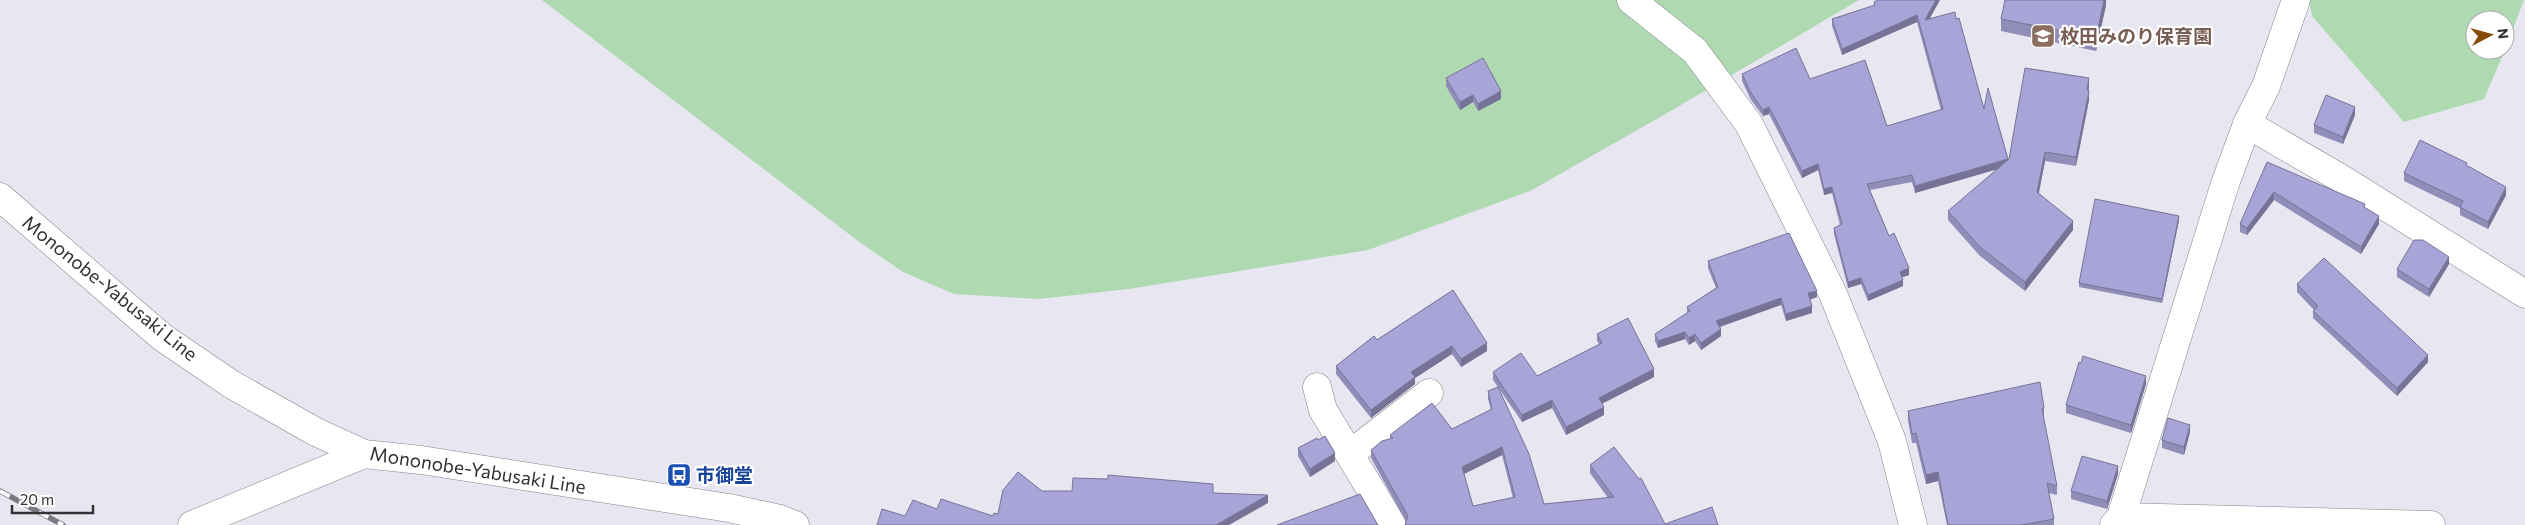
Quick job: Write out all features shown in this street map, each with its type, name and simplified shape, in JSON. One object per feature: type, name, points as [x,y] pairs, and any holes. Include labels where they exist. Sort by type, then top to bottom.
[{"type":"street","points":[[1631,0],[1695,50],[1749,124],[1833,294],[1892,440],[1913,525]]},
{"type":"street","points":[[2296,0],[2266,86],[2247,124],[2222,193],[2118,521],[2431,525]]},
{"type":"street","points":[[2247,124],[2342,179],[2525,294]]},
{"type":"street","name":"Mononobe-Yabusaki Line","points":[[0,197],[162,337],[231,384],[316,432],[364,454],[421,460],[728,508],[780,518],[795,525]]},
{"type":"street","points":[[1317,387],[1323,410],[1392,525]]},
{"type":"street","points":[[1350,454],[1429,394]]},
{"type":"street","points":[[192,525],[364,454]]},
{"type":"green space","points":[[542,0],[1859,0],[1530,191],[1368,250],[1129,289],[1039,299],[954,294],[903,272],[858,241]]},
{"type":"green space","points":[[2309,0],[2524,0],[2515,24],[2515,10],[2465,10],[2465,60],[2501,60],[2484,99],[2404,122],[2312,16]]},
{"type":"building","points":[[1878,0],[1936,0],[1925,20],[1955,12],[1956,19],[1959,18],[1984,109],[1988,88],[2008,159],[1915,186],[1912,175],[1867,184],[1889,236],[1894,233],[1909,268],[1900,272],[1903,280],[1868,295],[1861,278],[1848,282],[1834,228],[1842,224],[1832,187],[1824,189],[1818,164],[1802,171],[1769,107],[1763,110],[1751,93],[1742,74],[1796,48],[1810,79],[1865,60],[1887,126],[1943,109],[1917,15],[1842,49],[1832,19],[1875,5],[1874,2]]},
{"type":"building","points":[[2005,0],[2104,0],[2096,38],[2001,19]]},
{"type":"building","points":[[1483,58],[1501,91],[1478,104],[1473,95],[1460,102],[1446,78]]},
{"type":"building","points":[[2025,68],[2089,78],[2087,90],[2089,91],[2076,157],[2045,152],[2037,192],[2073,221],[2025,282],[1980,247],[1948,211],[2009,159]]},
{"type":"building","points":[[2326,95],[2355,107],[2343,137],[2314,125]]},
{"type":"building","points":[[2420,140],[2467,163],[2466,165],[2506,187],[2488,222],[2460,207],[2463,201],[2404,173]]},
{"type":"building","points":[[2267,162],[2365,204],[2364,207],[2379,216],[2361,247],[2274,192],[2247,228],[2240,224]]},
{"type":"building","points":[[2095,199],[2179,216],[2162,299],[2079,283]]},
{"type":"building","points":[[1789,233],[1817,291],[1808,293],[1812,306],[1786,314],[1781,298],[1716,321],[1721,329],[1701,343],[1695,334],[1689,338],[1685,332],[1658,341],[1655,334],[1690,311],[1687,307],[1718,287],[1708,261]]},
{"type":"building","points":[[2414,240],[2423,240],[2449,257],[2429,289],[2397,269]]},
{"type":"building","points":[[2324,258],[2428,355],[2397,388],[2313,311],[2318,306],[2297,284]]},
{"type":"building","points":[[1453,290],[1487,343],[1461,359],[1452,346],[1411,372],[1415,377],[1371,410],[1336,366],[1374,336],[1377,340]]},
{"type":"building","points":[[1628,318],[1654,369],[1599,398],[1604,407],[1566,427],[1552,400],[1522,415],[1493,372],[1521,353],[1537,376],[1602,343],[1597,334]]},
{"type":"building","points":[[2083,356],[2146,376],[2131,425],[2066,405],[2079,362],[2081,363]]},
{"type":"building","points":[[2040,382],[2044,408],[2042,409],[2057,486],[2047,483],[2054,519],[2021,525],[1948,525],[1938,472],[1926,475],[1916,433],[1912,434],[1908,411]]},
{"type":"building","points":[[1498,387],[1529,454],[1544,504],[1614,497],[1590,465],[1614,447],[1639,479],[1641,478],[1665,524],[1712,507],[1718,525],[1405,525],[1408,516],[1371,450],[1382,441],[1393,438],[1390,435],[1432,403],[1452,429],[1492,409],[1488,391]],"holes":[[[1502,447],[1515,497],[1473,506],[1462,467]]]},
{"type":"building","points":[[2168,418],[2190,425],[2184,447],[2162,440]]},
{"type":"building","points":[[1325,436],[1335,453],[1310,469],[1298,448]]},
{"type":"building","points":[[2082,456],[2118,466],[2107,501],[2071,491]]},
{"type":"building","points":[[1018,472],[1042,491],[1072,491],[1073,478],[1108,479],[1108,475],[1213,484],[1213,493],[1268,495],[1216,525],[877,525],[882,509],[905,516],[913,500],[937,509],[941,499],[993,516],[994,513],[998,514],[1003,490]]},
{"type":"building","points":[[1360,494],[1378,525],[1277,525]]},
{"type":"railway","points":[[0,491],[63,525]]},
{"type":"place","name":"枚田みのり保育園","points":[[2043,36]]},
{"type":"place","name":"市御堂","points":[[679,475]]}]
